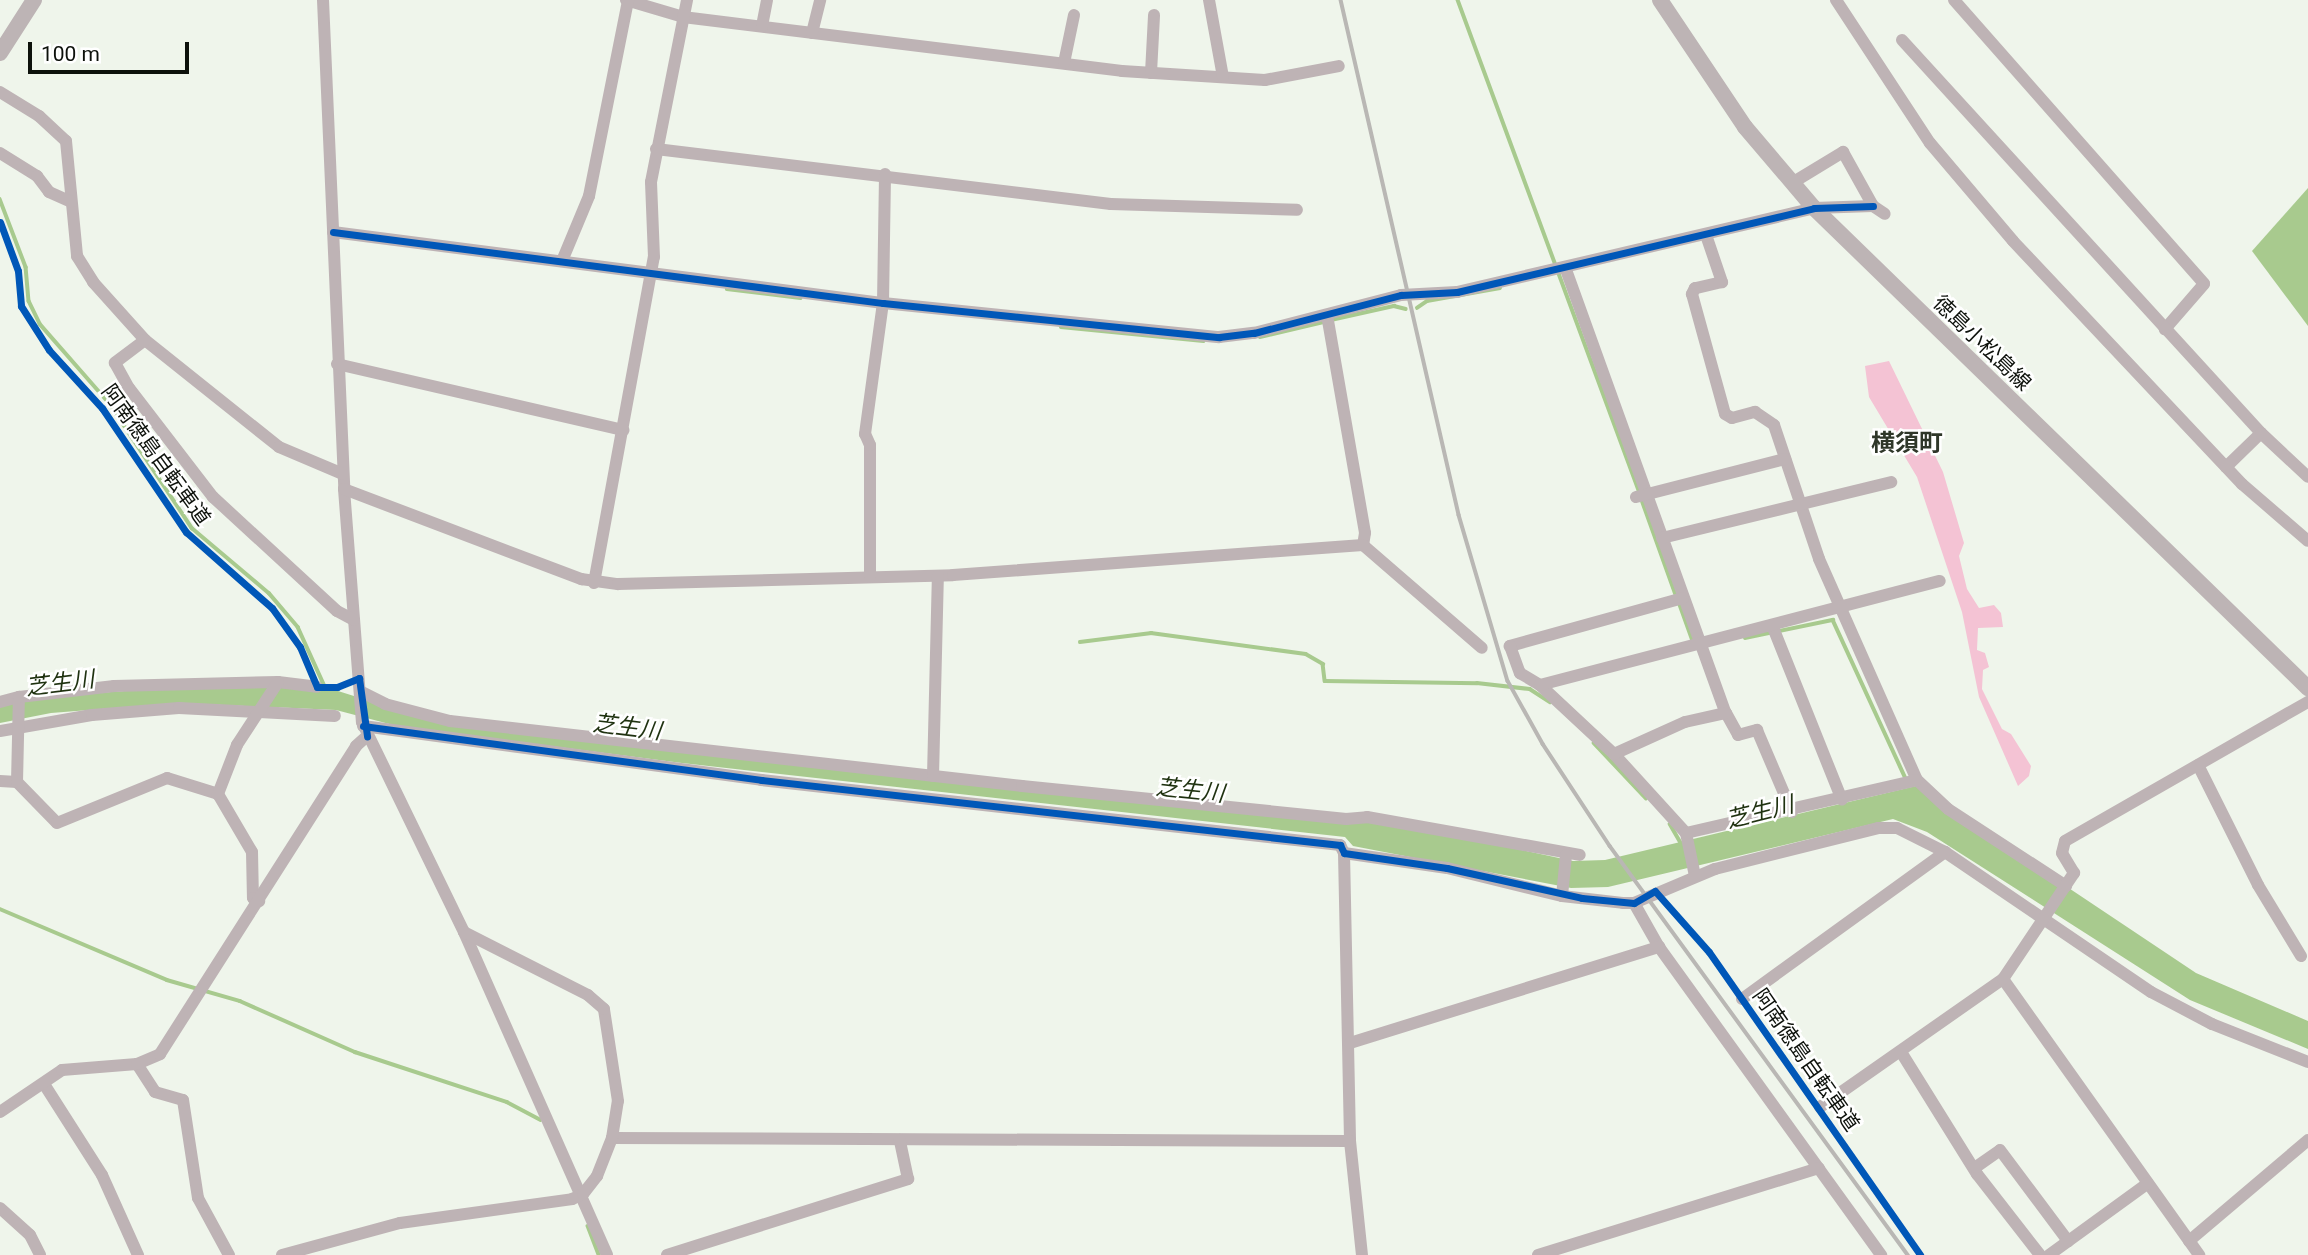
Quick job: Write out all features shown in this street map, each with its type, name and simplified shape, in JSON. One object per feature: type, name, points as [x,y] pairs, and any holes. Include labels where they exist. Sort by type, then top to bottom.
[{"type":"main road","points":[[0,53],[34,0]]},
{"type":"main road","name":"徳島小松島線","points":[[1660,0],[1745,127],[1814,208],[2308,688]]},
{"type":"street","points":[[323,0],[343,474],[362,734],[408,811],[464,932],[578,1197],[607,1255]]},
{"type":"street","points":[[562,261],[589,196],[627,0],[683,17],[1151,73],[1265,80],[1339,66]]},
{"type":"street","points":[[594,583],[651,274],[649,205],[656,149],[687,0]]},
{"type":"street","points":[[762,26],[767,0]]},
{"type":"street","points":[[812,33],[820,0]]},
{"type":"street","points":[[1209,0],[1223,77]]},
{"type":"street","points":[[1836,0],[1948,165],[2013,242],[2226,467],[2308,541]]},
{"type":"street","points":[[1954,0],[2204,284],[2165,329]]},
{"type":"street","points":[[1064,63],[1074,15]]},
{"type":"street","points":[[1151,73],[1154,15]]},
{"type":"street","points":[[1902,40],[2261,433],[2308,477]]},
{"type":"street","points":[[0,92],[39,116],[65,141],[77,256],[93,282],[145,341],[279,447],[343,474]]},
{"type":"street","points":[[656,149],[885,174],[1111,204],[1297,210]]},
{"type":"street","points":[[1793,183],[1843,152],[1872,206],[1885,214]]},
{"type":"street","points":[[0,153],[37,176],[49,192],[71,201]]},
{"type":"street","points":[[870,577],[870,445],[865,434],[882,306],[885,174]]},
{"type":"street","points":[[334,232],[882,306],[1219,337],[1327,319],[1401,295],[1457,292],[1814,208],[1872,206]]},
{"type":"street","points":[[1706,235],[1722,282],[1695,288],[1692,294],[1725,414],[1732,418],[1755,411],[1767,417],[1839,608],[1911,782],[2065,887]]},
{"type":"street","points":[[1560,268],[1680,599],[1726,713],[1738,735],[1757,730],[1792,812]]},
{"type":"street","points":[[1327,319],[1365,533],[1363,545]]},
{"type":"street","points":[[145,341],[115,363],[129,388],[213,497],[337,611],[354,620]]},
{"type":"street","points":[[338,364],[623,430]]},
{"type":"street","points":[[2226,467],[2261,433]]},
{"type":"street","points":[[1642,496],[1785,459]]},
{"type":"street","points":[[1661,544],[1891,482]]},
{"type":"street","points":[[344,489],[594,583],[938,576],[1363,545],[1482,648]]},
{"type":"street","points":[[933,776],[938,576]]},
{"type":"street","points":[[1540,685],[1773,630],[1839,608],[1940,581]]},
{"type":"street","points":[[1680,599],[1510,646],[1520,673],[1540,685],[1614,754],[1687,835],[1695,873]]},
{"type":"street","points":[[1773,630],[1842,800]]},
{"type":"street","points":[[218,794],[237,745],[278,683]]},
{"type":"street","points":[[0,702],[114,686],[278,683],[317,687]]},
{"type":"street","points":[[361,694],[385,704],[450,721],[933,776],[1335,818],[1367,817],[1566,857],[1580,855]]},
{"type":"street","points":[[16,782],[19,699]]},
{"type":"street","points":[[1820,1107],[2003,979],[2074,873],[2062,853],[2065,841],[2308,702]]},
{"type":"street","points":[[0,731],[92,715],[179,708],[262,709],[335,716]]},
{"type":"street","points":[[1614,754],[1685,722],[1726,713]]},
{"type":"street","points":[[362,734],[1340,845],[1344,853],[1350,1141],[1362,1255]]},
{"type":"street","points":[[0,1112],[62,1070],[137,1065],[160,1054],[171,1043],[362,734]]},
{"type":"street","points":[[2198,765],[2270,906],[2301,956]]},
{"type":"street","points":[[0,781],[16,782],[57,823],[167,778],[218,794],[252,852],[253,898],[259,901]]},
{"type":"street","points":[[1687,835],[1911,782]]},
{"type":"street","points":[[1344,853],[1447,867],[1562,894],[1634,903],[1695,873],[1878,828],[1919,836],[2047,917],[2151,992],[2212,1024],[2308,1062]]},
{"type":"street","points":[[1742,999],[1945,852]]},
{"type":"street","points":[[1562,894],[1566,857]]},
{"type":"street","points":[[1634,903],[1659,947],[1881,1255]]},
{"type":"street","points":[[282,1255],[400,1223],[578,1197],[597,1176],[612,1138],[618,1101],[604,1009],[588,995],[464,932]]},
{"type":"street","points":[[1350,1043],[1659,947]]},
{"type":"street","points":[[2003,979],[2199,1255]]},
{"type":"street","points":[[1901,1052],[1976,1167],[1977,1174],[2040,1255]]},
{"type":"street","points":[[137,1065],[155,1092],[183,1100],[198,1198],[229,1255]]},
{"type":"street","points":[[44,1084],[102,1175],[138,1255]]},
{"type":"street","points":[[612,1138],[1350,1141]]},
{"type":"street","points":[[667,1255],[908,1178],[900,1140]]},
{"type":"street","points":[[2189,1241],[2308,1140]]},
{"type":"street","points":[[1976,1167],[2000,1150],[2068,1241]]},
{"type":"street","points":[[1538,1255],[1819,1168]]},
{"type":"street","points":[[2049,1255],[2147,1183]]},
{"type":"street","points":[[0,1208],[30,1235],[40,1255]]},
{"type":"shaded area","points":[[2308,188],[2308,326],[2252,251]]},
{"type":"shaded area","points":[[1889,361],[1943,472],[1964,543],[1959,556],[1967,589],[1979,608],[1994,605],[2001,613],[2003,627],[1978,628],[1977,650],[1985,653],[1989,667],[1983,670],[1982,689],[2002,729],[2011,734],[2031,766],[2029,776],[2018,786],[1979,697],[1962,612],[1917,477],[1869,397],[1865,366]]},
{"type":"shaded area","points":[[224,684],[338,691],[427,719],[1350,819],[1428,830],[1573,861],[1605,860],[1916,786],[2196,973],[2308,1021],[2308,1049],[2190,1000],[1927,832],[1893,819],[1608,887],[1571,888],[1353,846],[1345,837],[682,763],[397,726],[336,710],[178,703],[51,713],[0,723],[0,706],[40,697]]},
{"type":"waterway","points":[[1458,0],[1640,493]]},
{"type":"waterway","points":[[0,199],[26,267],[29,301],[40,324],[110,404],[192,528],[269,593],[298,627],[327,691]]},
{"type":"waterway","points":[[1417,308],[1427,301],[1500,288]]},
{"type":"waterway","points":[[727,289],[800,298]]},
{"type":"waterway","points":[[1331,320],[1394,306],[1406,309]]},
{"type":"waterway","points":[[1260,337],[1324,322]]},
{"type":"waterway","points":[[1061,327],[1203,341]]},
{"type":"waterway","points":[[1642,500],[1676,595]]},
{"type":"waterway","points":[[1679,602],[1693,641]]},
{"type":"waterway","points":[[1745,638],[1833,620],[1906,779]]},
{"type":"waterway","points":[[1080,642],[1151,633],[1306,654],[1323,664],[1325,681],[1477,683],[1530,689],[1550,702]]},
{"type":"waterway","points":[[1594,743],[1646,798]]},
{"type":"waterway","points":[[1670,824],[1682,845]]},
{"type":"waterway","points":[[0,909],[167,980],[240,1001],[355,1052],[507,1102],[541,1120]]},
{"type":"waterway","points":[[588,1226],[599,1255]]},
{"type":"railway","points":[[1341,0],[1459,515],[1508,681],[1543,744],[1610,846],[1908,1255]]},
{"type":"cycle path","points":[[333,232],[883,303],[1219,337],[1254,333],[1401,295],[1457,292],[1814,208],[1873,206]]},
{"type":"cycle path","name":"阿南徳島自転車道","points":[[0,222],[18,271],[21,306],[49,350],[102,408],[186,532],[272,608],[300,647],[317,687],[337,687],[359,678],[367,736]]},
{"type":"cycle path","name":"阿南徳島自転車道","points":[[363,726],[761,780],[1340,845],[1344,853],[1447,868],[1582,898],[1634,903],[1655,891],[1709,952],[1920,1255]]},
{"type":"district","name":"横須町","points":[[1907,444]]},
{"type":"water label","name":"芝生川","points":[[60,684]]},
{"type":"water label","name":"芝生川","points":[[627,728]]},
{"type":"water label","name":"芝生川","points":[[1190,791]]},
{"type":"water label","name":"芝生川","points":[[1760,813]]}]
